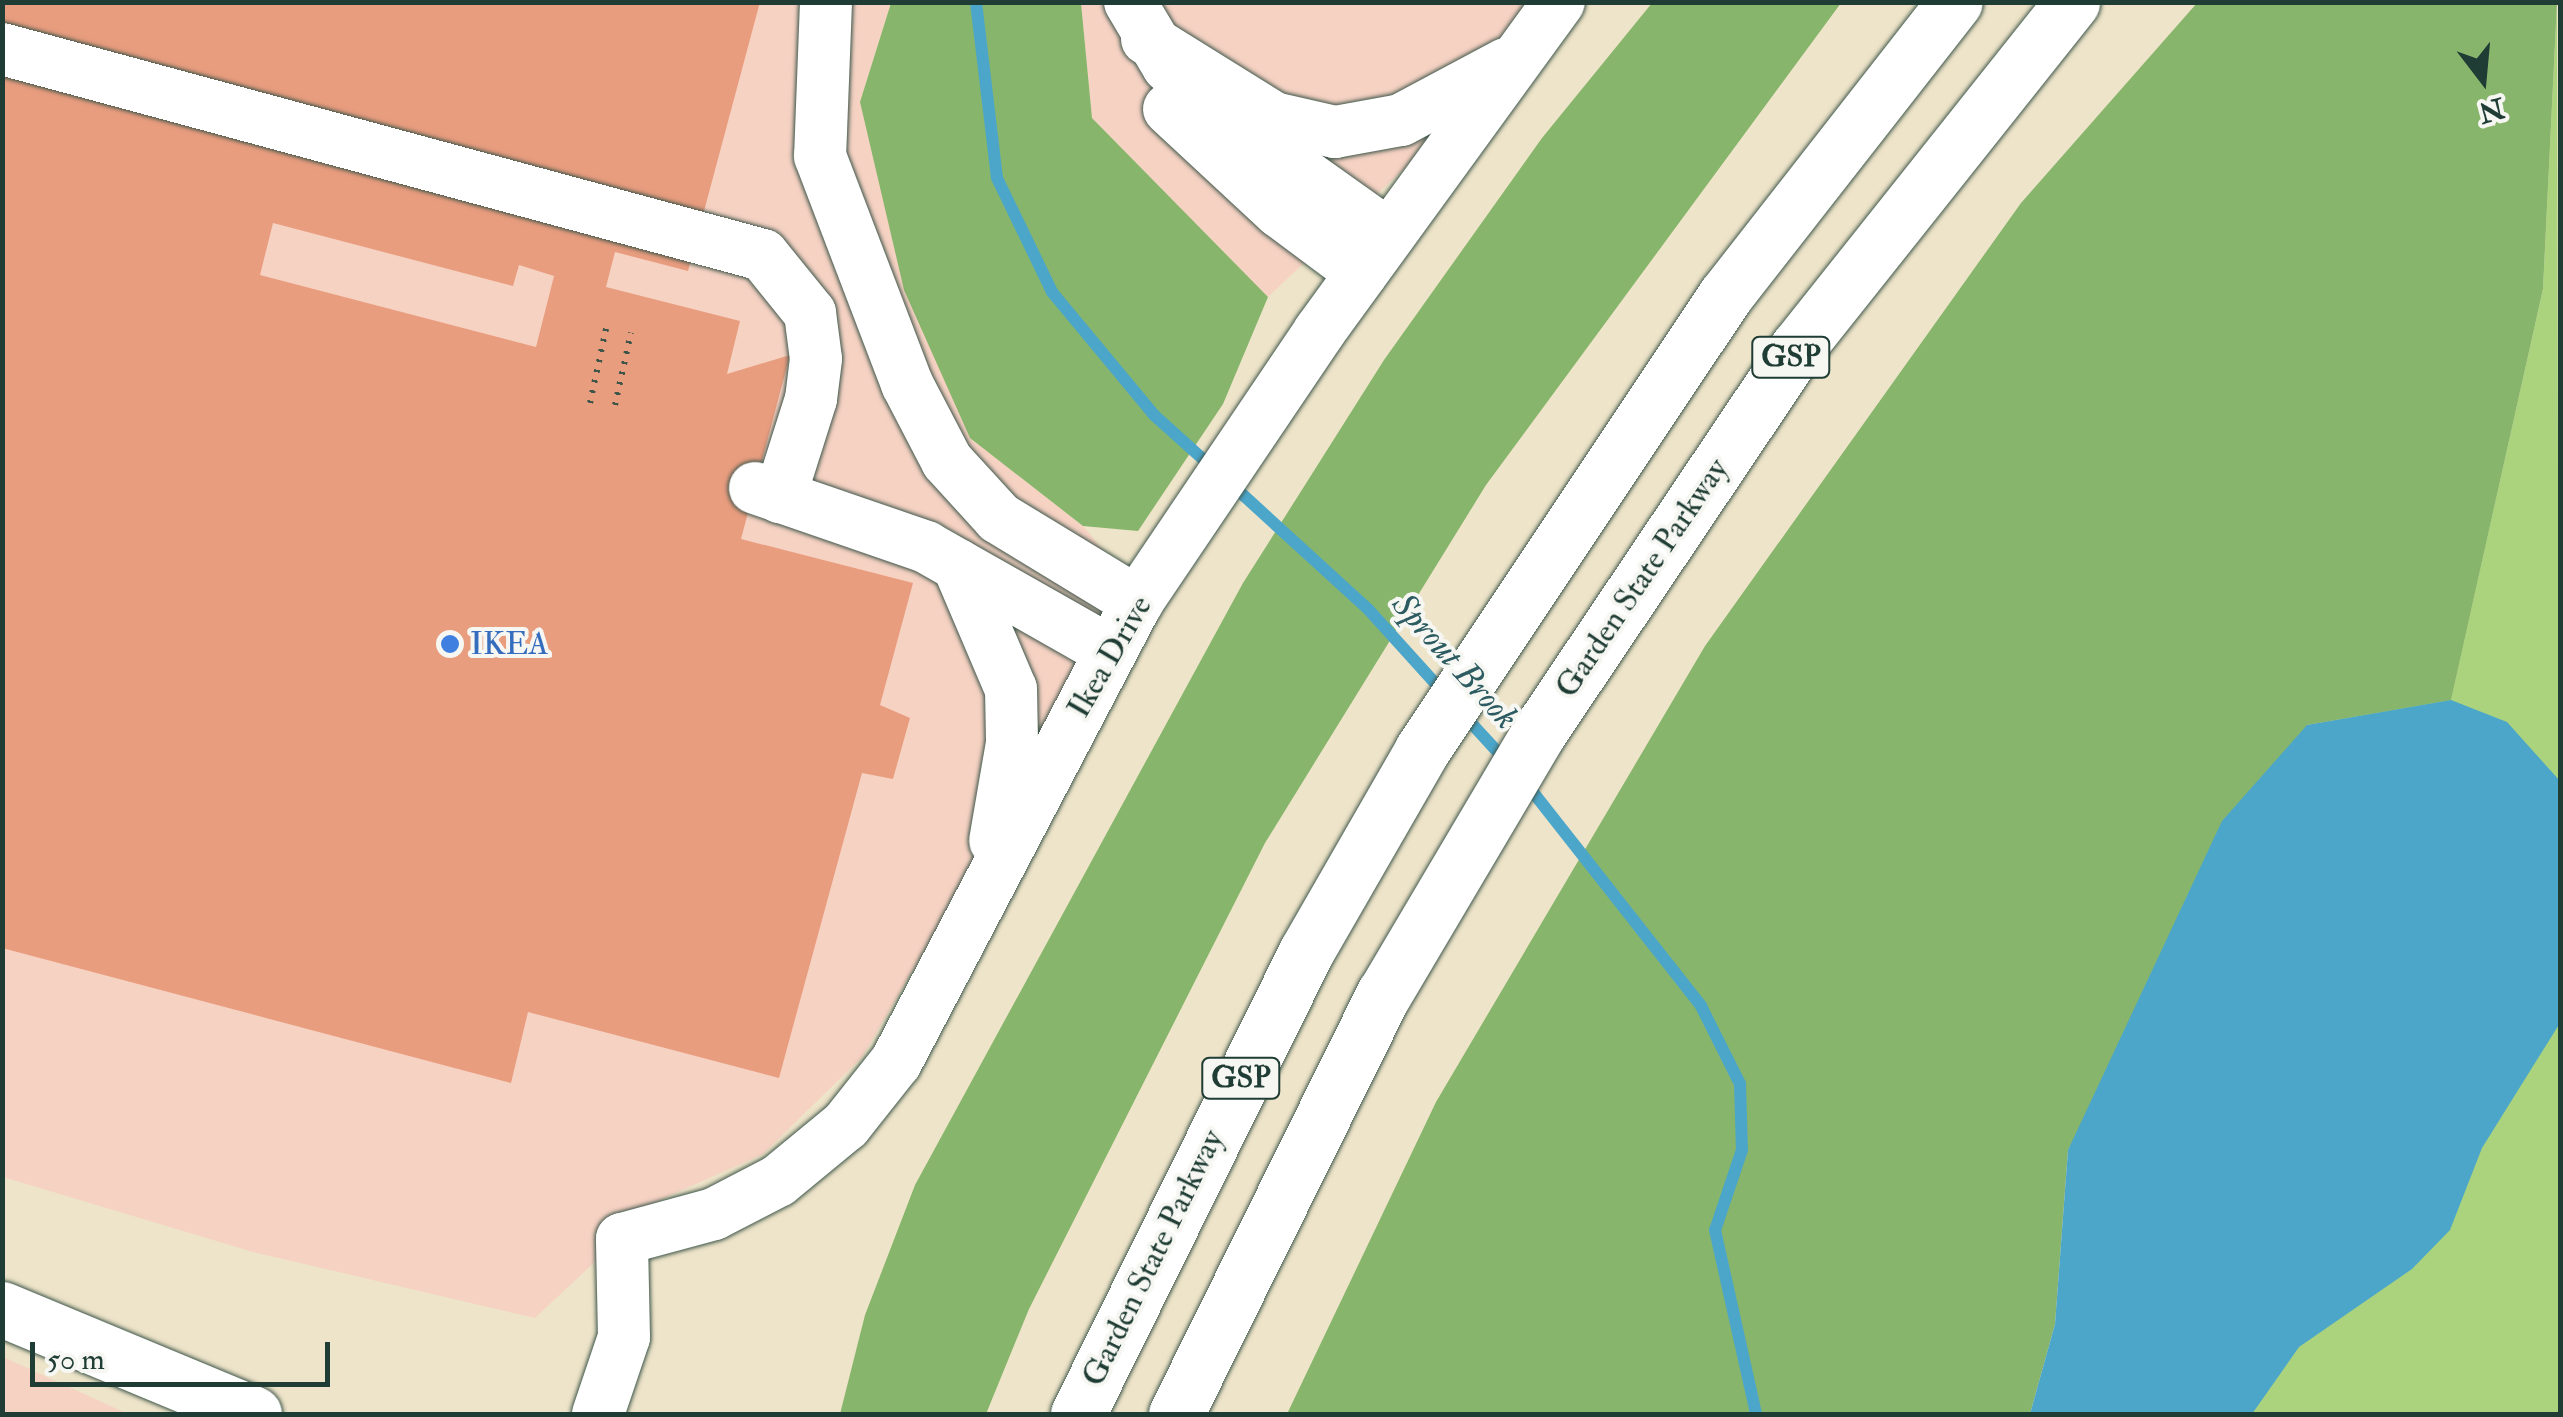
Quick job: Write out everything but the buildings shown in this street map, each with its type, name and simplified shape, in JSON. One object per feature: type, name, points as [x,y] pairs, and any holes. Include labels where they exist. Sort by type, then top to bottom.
[{"type":"highway","name":"Garden State Parkway","points":[[1078,1414],[1262,1037],[1422,750],[1725,296],[1956,2]]},
{"type":"highway","name":"Garden State Parkway","points":[[1176,1414],[1376,1011],[1539,732],[1797,348],[2072,2]]},
{"type":"highway","points":[[2,1309],[254,1414]]},
{"type":"street","points":[[826,2],[820,156],[907,384],[947,461],[998,518],[1138,602]]},
{"type":"street","name":"Ikea Drive","points":[[598,1414],[624,1337],[622,1239],[714,1214],[778,1182],[846,1124],[896,1062],[1138,602],[1376,254],[1560,2]]},
{"type":"street","points":[[1139,21],[1274,118],[1334,132],[1402,120],[1516,59]]},
{"type":"street","points":[[1139,21],[1148,74],[1196,140],[1376,254]]},
{"type":"street","points":[[2,49],[763,255],[810,313],[816,359],[810,399],[767,492],[926,547],[1110,650]]},
{"type":"street","points":[[1072,563],[1173,556]]},
{"type":"street","points":[[958,565],[1010,689],[1012,744],[991,881]]},
{"type":"path","points":[[590,403],[606,330]]},
{"type":"path","points":[[615,405],[631,333]]},
{"type":"shaded area","points":[[2,3],[891,3],[860,102],[970,438],[1083,526],[1129,581],[1014,798],[862,1057],[763,1154],[662,1199],[535,1318],[253,1252],[3,1177]]},
{"type":"shaded area","points":[[1081,3],[1545,3],[1465,111],[1268,297],[1092,118]]},
{"type":"shaded area","points":[[3,1357],[128,1414],[3,1414]]},
{"type":"green space","points":[[891,3],[1081,3],[1092,118],[1268,297],[1223,404],[1138,531],[1083,526],[970,438],[904,290],[860,102]]},
{"type":"green space","points":[[1652,3],[1841,3],[1486,485],[1265,843],[1029,1309],[986,1414],[840,1414],[865,1315],[915,1185],[1243,583],[1384,360],[1542,138]]},
{"type":"green space","points":[[2197,3],[2557,3],[2543,289],[2451,700],[2307,725],[2068,1150],[2055,1324],[2030,1414],[1287,1414],[1436,1102],[1705,646],[2021,203]]},
{"type":"green space","points":[[2557,3],[2560,1414],[2030,1414],[2307,725],[2451,699],[2543,289]]},
{"type":"water","points":[[2451,700],[2507,722],[2560,781],[2560,1023],[2482,1148],[2450,1230],[2412,1269],[2299,1347],[2252,1414],[2030,1414],[2055,1324],[2068,1150],[2222,821],[2307,725]]},
{"type":"waterway","name":"Sprout Brook","points":[[976,2],[997,178],[1052,292],[1154,415],[1215,470]]},
{"type":"waterway","name":"Sprout Brook","points":[[1230,483],[1368,609],[1444,693]]},
{"type":"waterway","name":"Sprout Brook","points":[[1461,712],[1505,760]]},
{"type":"waterway","name":"Sprout Brook","points":[[1525,782],[1701,1006],[1740,1084],[1742,1150],[1715,1230],[1756,1414]]},
{"type":"place","name":"IKEA","points":[[450,644]]}]
